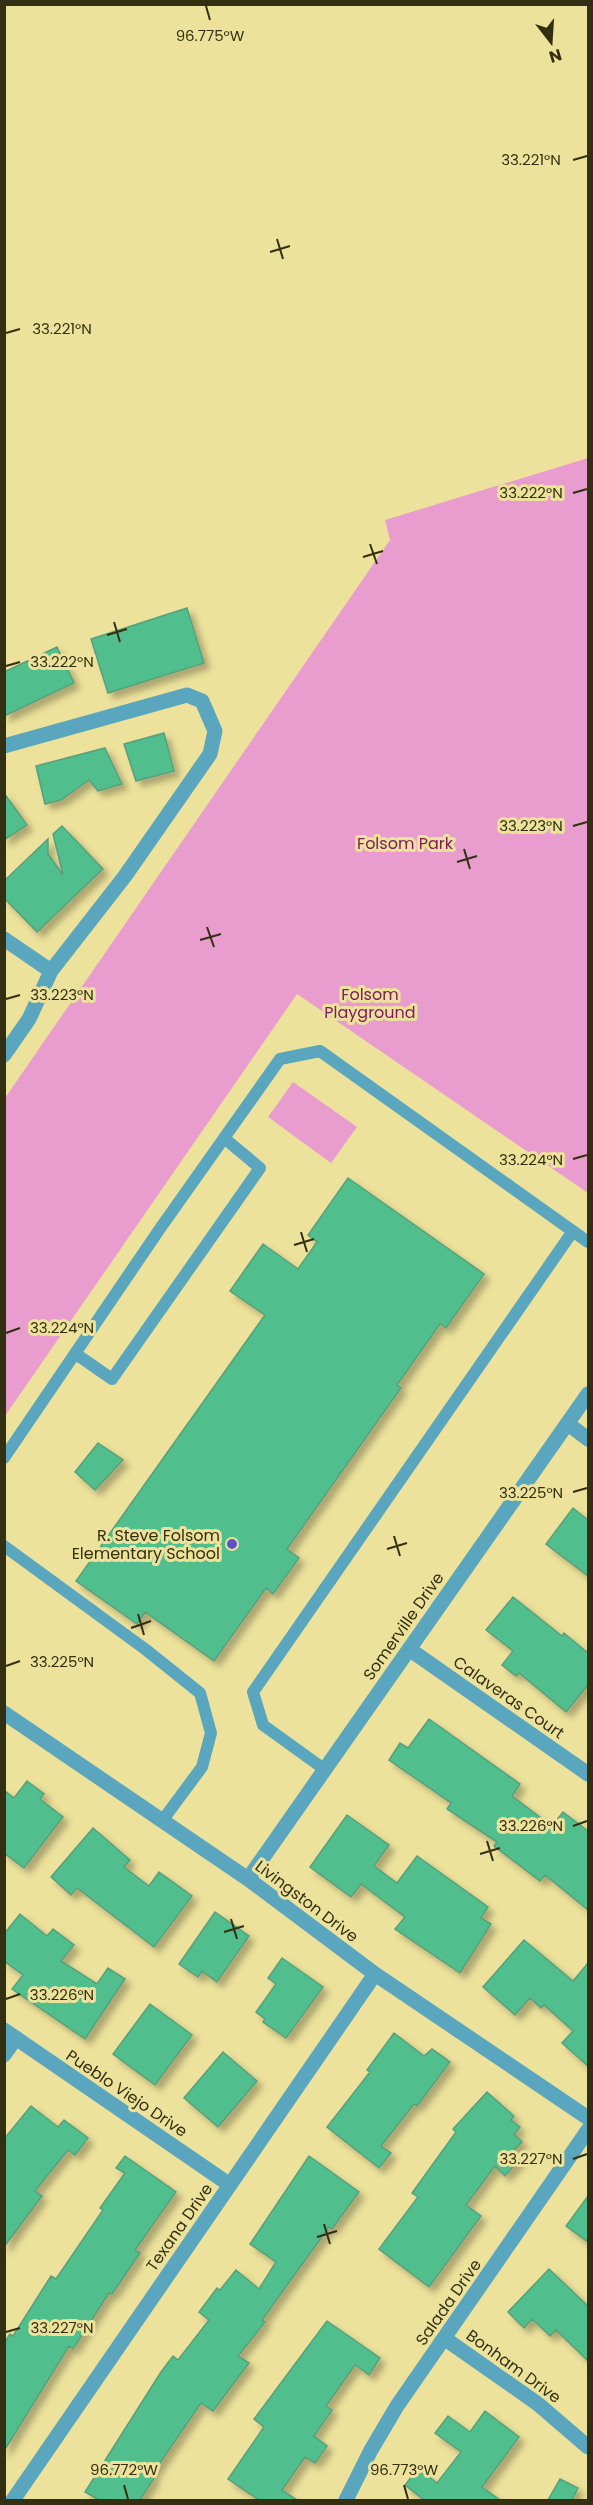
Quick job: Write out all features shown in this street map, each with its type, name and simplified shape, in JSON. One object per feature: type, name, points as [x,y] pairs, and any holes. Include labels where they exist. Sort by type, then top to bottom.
[{"type":"street","points":[[4,746],[187,695],[202,701],[215,731],[210,754],[125,876],[51,971],[29,1019],[4,1055]]},
{"type":"street","points":[[4,939],[51,971]]},
{"type":"street","name":"Somerville Drive","points":[[248,1879],[588,1394]]},
{"type":"street","points":[[567,1424],[588,1439]]},
{"type":"street","name":"Calaveras Court","points":[[409,1649],[588,1774]]},
{"type":"street","name":"Livingston Drive","points":[[4,1713],[248,1879],[375,1974],[588,2118]]},
{"type":"street","name":"Texana Drive","points":[[13,2500],[375,1974]]},
{"type":"street","points":[[4,2055],[10,2034]]},
{"type":"street","name":"Pueblo Viejo Drive","points":[[10,2034],[230,2185]]},
{"type":"street","name":"Salada Drive","points":[[346,2500],[384,2428],[588,2130]]},
{"type":"street","name":"Bonham Drive","points":[[444,2338],[545,2409],[588,2447]]},
{"type":"lane","points":[[4,1458],[279,1059],[320,1051],[588,1242]]},
{"type":"lane","points":[[76,1354],[112,1379],[260,1168],[224,1138]]},
{"type":"lane","points":[[324,1769],[263,1725],[253,1692],[573,1231]]},
{"type":"lane","points":[[4,1546],[200,1693],[212,1733],[202,1767],[162,1821]]},
{"type":"green space","name":"Folsom Park","points":[[588,458],[588,1193],[297,994],[5,1416],[5,1098],[390,540],[385,520]]},
{"type":"green space","points":[[293,1082],[357,1127],[331,1163],[268,1117]]},
{"type":"building","points":[[187,608],[204,663],[108,693],[91,639]]},
{"type":"building","points":[[57,647],[74,683],[4,716],[4,672]]},
{"type":"building","points":[[164,733],[174,771],[136,781],[124,744]]},
{"type":"building","points":[[105,748],[122,784],[98,791],[89,780],[61,800],[45,804],[36,766]]},
{"type":"building","points":[[4,793],[27,825],[4,840]]},
{"type":"building","points":[[62,826],[103,869],[37,932],[4,898],[4,881],[48,839],[48,854],[63,875],[53,834]]},
{"type":"building","points":[[348,1178],[484,1274],[446,1328],[440,1324],[397,1385],[401,1388],[287,1549],[299,1558],[273,1594],[266,1588],[214,1661],[145,1612],[137,1624],[76,1581],[265,1315],[230,1291],[263,1244],[298,1269],[317,1242],[308,1235]]},
{"type":"building","points":[[98,1443],[123,1460],[95,1490],[75,1472]]},
{"type":"building","points":[[573,1508],[588,1520],[588,1576],[546,1544]]},
{"type":"building","points":[[513,1597],[562,1636],[564,1633],[588,1653],[588,1685],[566,1712],[519,1673],[516,1676],[502,1665],[513,1651],[486,1630]]},
{"type":"building","points":[[429,1719],[520,1784],[512,1796],[552,1826],[563,1812],[588,1831],[588,1910],[545,1875],[540,1881],[494,1846],[497,1842],[447,1809],[451,1803],[389,1760],[400,1743],[408,1748]]},
{"type":"building","points":[[27,1781],[44,1794],[40,1799],[63,1817],[24,1868],[4,1853],[4,1790],[14,1798]]},
{"type":"building","points":[[347,1815],[389,1845],[374,1866],[397,1883],[417,1856],[488,1907],[481,1918],[491,1924],[460,1973],[395,1929],[405,1917],[361,1884],[351,1897],[310,1867]]},
{"type":"building","points":[[93,1828],[130,1860],[124,1867],[149,1886],[159,1872],[192,1896],[154,1947],[77,1888],[71,1895],[51,1877]]},
{"type":"building","points":[[215,1912],[249,1936],[217,1982],[202,1971],[198,1977],[179,1964]]},
{"type":"building","points":[[20,1914],[47,1936],[53,1929],[74,1945],[61,1961],[97,1984],[108,1968],[125,1979],[85,2039],[12,1989],[23,1975],[4,1961],[4,1934]]},
{"type":"building","points":[[524,1940],[573,1981],[588,1963],[588,2066],[562,2043],[573,2031],[544,2005],[541,2008],[530,1998],[515,2015],[483,1987]]},
{"type":"building","points":[[282,1958],[323,1987],[286,2038],[263,2022],[265,2019],[256,2012],[276,1984],[268,1978]]},
{"type":"building","points":[[150,2004],[192,2035],[155,2085],[113,2054]]},
{"type":"building","points":[[394,2033],[424,2056],[432,2049],[450,2062],[417,2106],[414,2104],[381,2146],[391,2153],[379,2168],[327,2127],[370,2072],[367,2070]]},
{"type":"building","points":[[223,2052],[257,2081],[218,2127],[184,2098]]},
{"type":"building","points":[[487,2092],[514,2116],[511,2120],[520,2127],[514,2134],[522,2142],[513,2151],[521,2158],[505,2176],[495,2166],[466,2205],[481,2216],[429,2287],[379,2249],[418,2197],[412,2193],[456,2132],[453,2129]]},
{"type":"building","points":[[31,2106],[58,2127],[64,2120],[88,2138],[75,2155],[68,2150],[35,2191],[42,2196],[4,2247],[4,2139]]},
{"type":"building","points":[[125,2156],[176,2192],[135,2250],[140,2253],[112,2294],[109,2293],[73,2349],[69,2346],[4,2451],[4,2343],[10,2334],[13,2336],[51,2276],[56,2279],[103,2210],[100,2208],[125,2173],[116,2168]]},
{"type":"building","points":[[309,2156],[359,2192],[332,2229],[329,2227],[262,2320],[265,2322],[238,2356],[249,2363],[213,2411],[201,2403],[151,2476],[154,2478],[140,2500],[99,2500],[85,2492],[161,2372],[173,2356],[178,2360],[209,2320],[199,2312],[217,2288],[220,2290],[236,2270],[259,2289],[276,2262],[250,2244]]},
{"type":"building","points":[[588,2196],[588,2242],[566,2226]]},
{"type":"building","points":[[549,2269],[588,2306],[588,2361],[556,2330],[550,2336],[532,2319],[524,2328],[508,2312]]},
{"type":"building","points":[[327,2321],[380,2358],[369,2375],[355,2365],[326,2406],[332,2410],[314,2436],[327,2446],[315,2463],[305,2457],[282,2490],[297,2500],[259,2500],[228,2479],[264,2427],[254,2419]]},
{"type":"building","points":[[485,2411],[519,2437],[482,2487],[500,2500],[424,2500],[405,2485],[418,2468],[437,2483],[461,2452],[435,2433],[448,2416],[470,2432]]},
{"type":"building","points":[[560,2479],[578,2488],[572,2500],[548,2500]]},
{"type":"place","name":"R. Steve Folsom Elementary School","points":[[232,1544]]},
{"type":"park label","name":"Folsom Playground","points":[[370,1003]]}]
